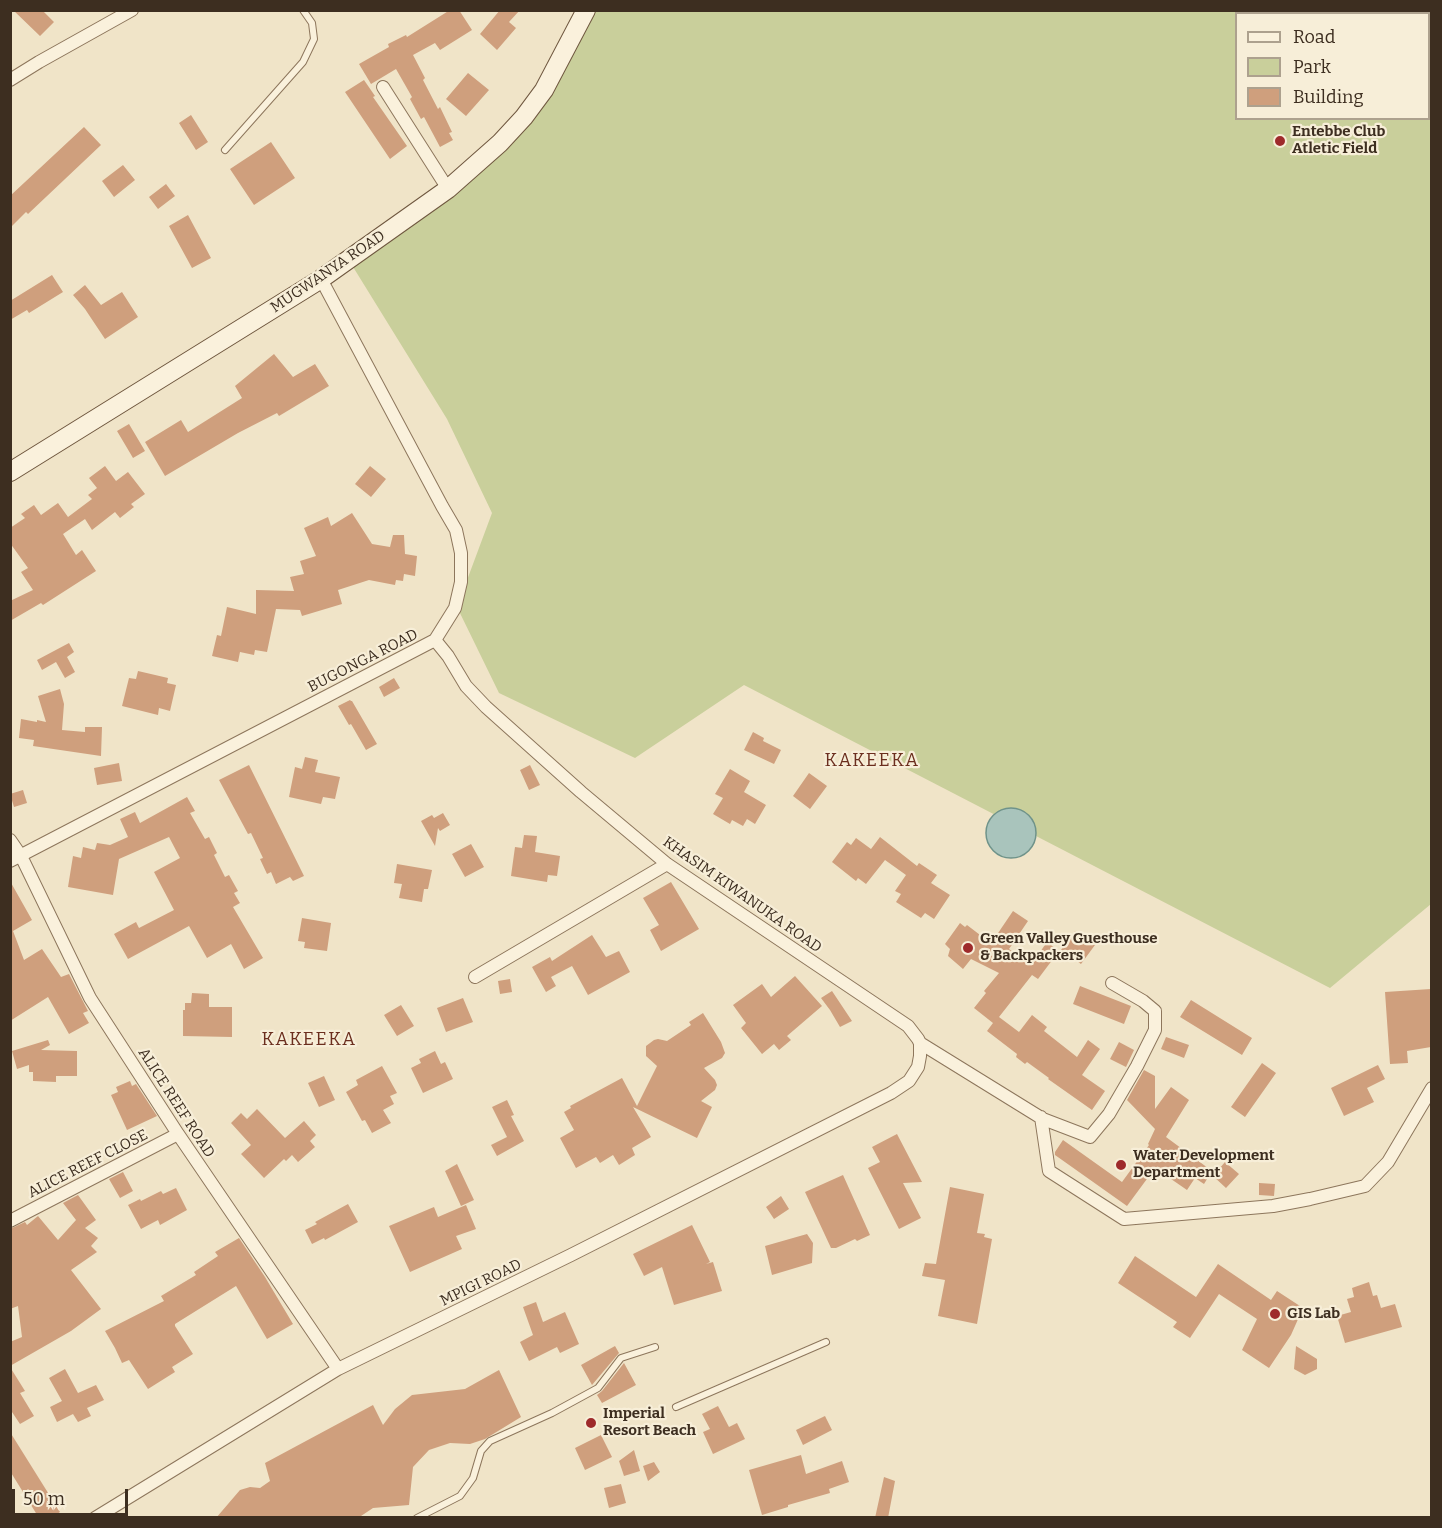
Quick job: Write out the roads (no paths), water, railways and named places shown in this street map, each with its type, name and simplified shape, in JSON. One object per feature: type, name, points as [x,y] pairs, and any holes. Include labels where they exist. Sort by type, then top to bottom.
[{"type":"street","points":[[10,80],[132,10]]},
{"type":"street","name":"MUGWANYA ROAD","points":[[10,472],[321,279],[448,189],[500,143],[524,117],[544,90],[586,10]]},
{"type":"street","points":[[383,87],[448,189]]},
{"type":"street","name":"BUGONGA ROAD","points":[[16,858],[435,640],[455,608],[461,582],[461,553],[456,530],[321,279]]},
{"type":"street","name":"KHASIM KIWANUKA ROAD","points":[[435,640],[448,656],[466,686],[486,707],[581,792],[667,864],[908,1026],[920,1043],[1041,1117],[1090,1137],[1109,1114],[1155,1030],[1155,1011],[1143,1001],[1112,983]]},
{"type":"street","name":"ALICE REEF ROAD","points":[[10,840],[16,858],[90,998],[178,1134],[338,1370]]},
{"type":"street","points":[[475,977],[667,864]]},
{"type":"street","name":"MPIGI ROAD","points":[[95,1518],[338,1370],[552,1265],[891,1093],[909,1081],[918,1067],[920,1043]]},
{"type":"street","points":[[1041,1117],[1049,1171],[1124,1219],[1274,1206],[1365,1186],[1388,1162],[1431,1088]]},
{"type":"street","name":"ALICE REEF CLOSE","points":[[10,1221],[178,1134]]},
{"type":"lane","points":[[225,150],[303,62],[314,39],[312,23],[303,10]]},
{"type":"lane","points":[[676,1407],[826,1342]]},
{"type":"lane","points":[[417,1518],[460,1496],[473,1478],[481,1451],[490,1441],[552,1413],[598,1388],[621,1358],[655,1347]]},
{"type":"water","points":[[1006,808],[1016,808],[1029,815],[1036,828],[1036,838],[1029,851],[1016,858],[1006,858],[997,854],[990,847],[986,838],[986,828],[990,819],[997,812]]},
{"type":"place","name":"Entebbe Club Atletic Field","points":[[1280,141]]},
{"type":"place","name":"Green Valley Guesthouse & Backpackers","points":[[968,948]]},
{"type":"place","name":"Water Development Department","points":[[1121,1165]]},
{"type":"place","name":"GIS Lab","points":[[1275,1314]]},
{"type":"place","name":"Imperial Resort Beach","points":[[591,1423]]},
{"type":"district","name":"KAKEEKA","points":[[872,761]]},
{"type":"district","name":"KAKEEKA","points":[[309,1040]]}]
